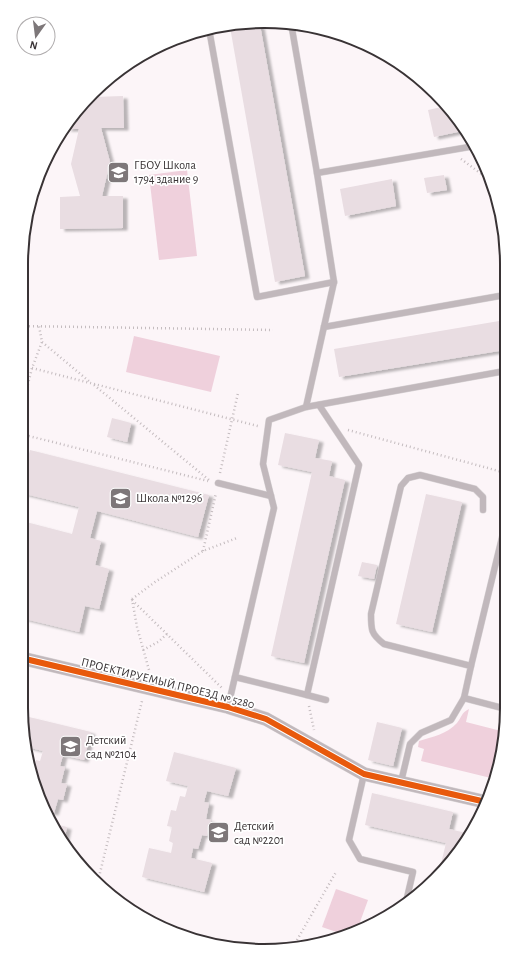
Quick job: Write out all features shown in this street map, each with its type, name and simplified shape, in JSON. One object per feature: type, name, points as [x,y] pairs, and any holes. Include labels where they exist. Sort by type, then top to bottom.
[{"type":"street","name":"ПРОЕКТИРУЕМЫЙ ПРОЕЗД № 5280","points":[[28,660],[145,687],[229,702],[266,720],[364,774],[481,801]]},
{"type":"lane","points":[[292,30],[317,172],[334,282],[306,407]]},
{"type":"lane","points":[[210,35],[257,296],[334,282]]},
{"type":"lane","points":[[317,172],[469,147]]},
{"type":"lane","points":[[324,327],[500,296]]},
{"type":"lane","points":[[229,702],[274,508],[263,464],[269,420],[306,407],[500,372]]},
{"type":"lane","points":[[308,695],[359,465],[319,405]]},
{"type":"lane","points":[[471,666],[384,644],[375,637],[371,627],[371,614],[401,486],[408,478],[420,474],[476,489],[483,497],[483,510]]},
{"type":"lane","points":[[218,483],[271,496]]},
{"type":"lane","points":[[401,782],[410,744],[421,733],[451,720],[464,698],[500,546]]},
{"type":"lane","points":[[235,677],[326,700]]},
{"type":"lane","points":[[464,698],[500,707]]},
{"type":"lane","points":[[364,774],[349,840],[360,859],[413,872],[408,895]]},
{"type":"path","points":[[448,151],[482,174]]},
{"type":"path","points":[[28,326],[273,330]]},
{"type":"path","points":[[28,384],[32,368],[42,342],[38,326]]},
{"type":"path","points":[[28,436],[211,481],[42,342]]},
{"type":"path","points":[[32,368],[268,429]]},
{"type":"path","points":[[333,426],[500,471]]},
{"type":"path","points":[[132,599],[155,582],[203,551],[237,538]]},
{"type":"path","points":[[132,599],[167,634],[229,702]]},
{"type":"path","points":[[99,877],[149,670],[137,627],[132,599]]},
{"type":"path","points":[[143,650],[158,642],[167,634]]},
{"type":"path","points":[[308,695],[317,748]]},
{"type":"path","points":[[296,942],[336,872]]},
{"type":"shaded area","points":[[187,170],[197,256],[159,260],[149,175]]},
{"type":"shaded area","points":[[134,336],[220,356],[211,392],[126,372]]},
{"type":"shaded area","points":[[469,709],[466,722],[499,730],[489,778],[421,761],[424,749],[418,747],[419,741],[439,735],[449,730],[457,723]]},
{"type":"shaded area","points":[[336,889],[368,900],[359,924],[337,932],[322,927]]},
{"type":"building","points":[[261,28],[305,276],[275,282],[231,30],[233,30]]},
{"type":"building","points":[[123,96],[124,128],[101,128],[110,162],[102,196],[123,196],[123,228],[60,229],[60,197],[80,196],[71,164],[79,129],[71,129],[97,97]]},
{"type":"building","points":[[440,107],[459,132],[434,137],[428,110]]},
{"type":"building","points":[[444,175],[447,190],[427,193],[424,178]]},
{"type":"building","points":[[392,179],[396,206],[345,216],[340,189]]},
{"type":"building","points":[[500,321],[500,351],[339,377],[334,349]]},
{"type":"building","points":[[112,418],[131,423],[127,442],[107,437]]},
{"type":"building","points":[[285,433],[319,440],[315,458],[332,461],[329,476],[345,480],[304,663],[271,656],[312,472],[278,465]]},
{"type":"building","points":[[30,450],[209,495],[198,537],[97,511],[90,538],[101,541],[95,565],[109,569],[99,609],[85,606],[79,632],[28,620],[28,523],[72,534],[79,507],[28,495],[28,458]]},
{"type":"building","points":[[426,494],[462,502],[432,632],[396,624]]},
{"type":"building","points":[[362,562],[377,565],[374,579],[358,576]]},
{"type":"building","points":[[29,717],[91,732],[84,760],[63,755],[60,766],[65,767],[61,783],[67,784],[63,800],[58,799],[54,813],[52,812],[46,798],[36,769],[36,760],[40,761],[43,751],[32,748]]},
{"type":"building","points":[[377,722],[402,728],[393,766],[368,760]]},
{"type":"building","points":[[174,752],[236,768],[228,796],[207,791],[204,802],[209,803],[206,819],[211,820],[207,836],[202,835],[198,849],[193,848],[191,858],[212,863],[204,892],[142,877],[149,848],[171,853],[173,843],[169,841],[172,827],[167,826],[171,810],[176,811],[180,796],[185,797],[188,786],[166,781]]},
{"type":"building","points":[[372,793],[453,812],[449,829],[464,833],[441,864],[446,843],[365,825]]},
{"type":"building","points":[[60,825],[67,827],[65,835]]},
{"type":"cycle path","points":[[28,660],[228,707],[266,719],[364,774],[481,801]]},
{"type":"place","name":"ГБОУ Школа 1794 здание 9","points":[[118,172]]},
{"type":"place","name":"Школа №1296","points":[[120,498]]},
{"type":"place","name":"Детский сад №2104","points":[[70,747]]},
{"type":"place","name":"Детский сад №2201","points":[[219,833]]}]
